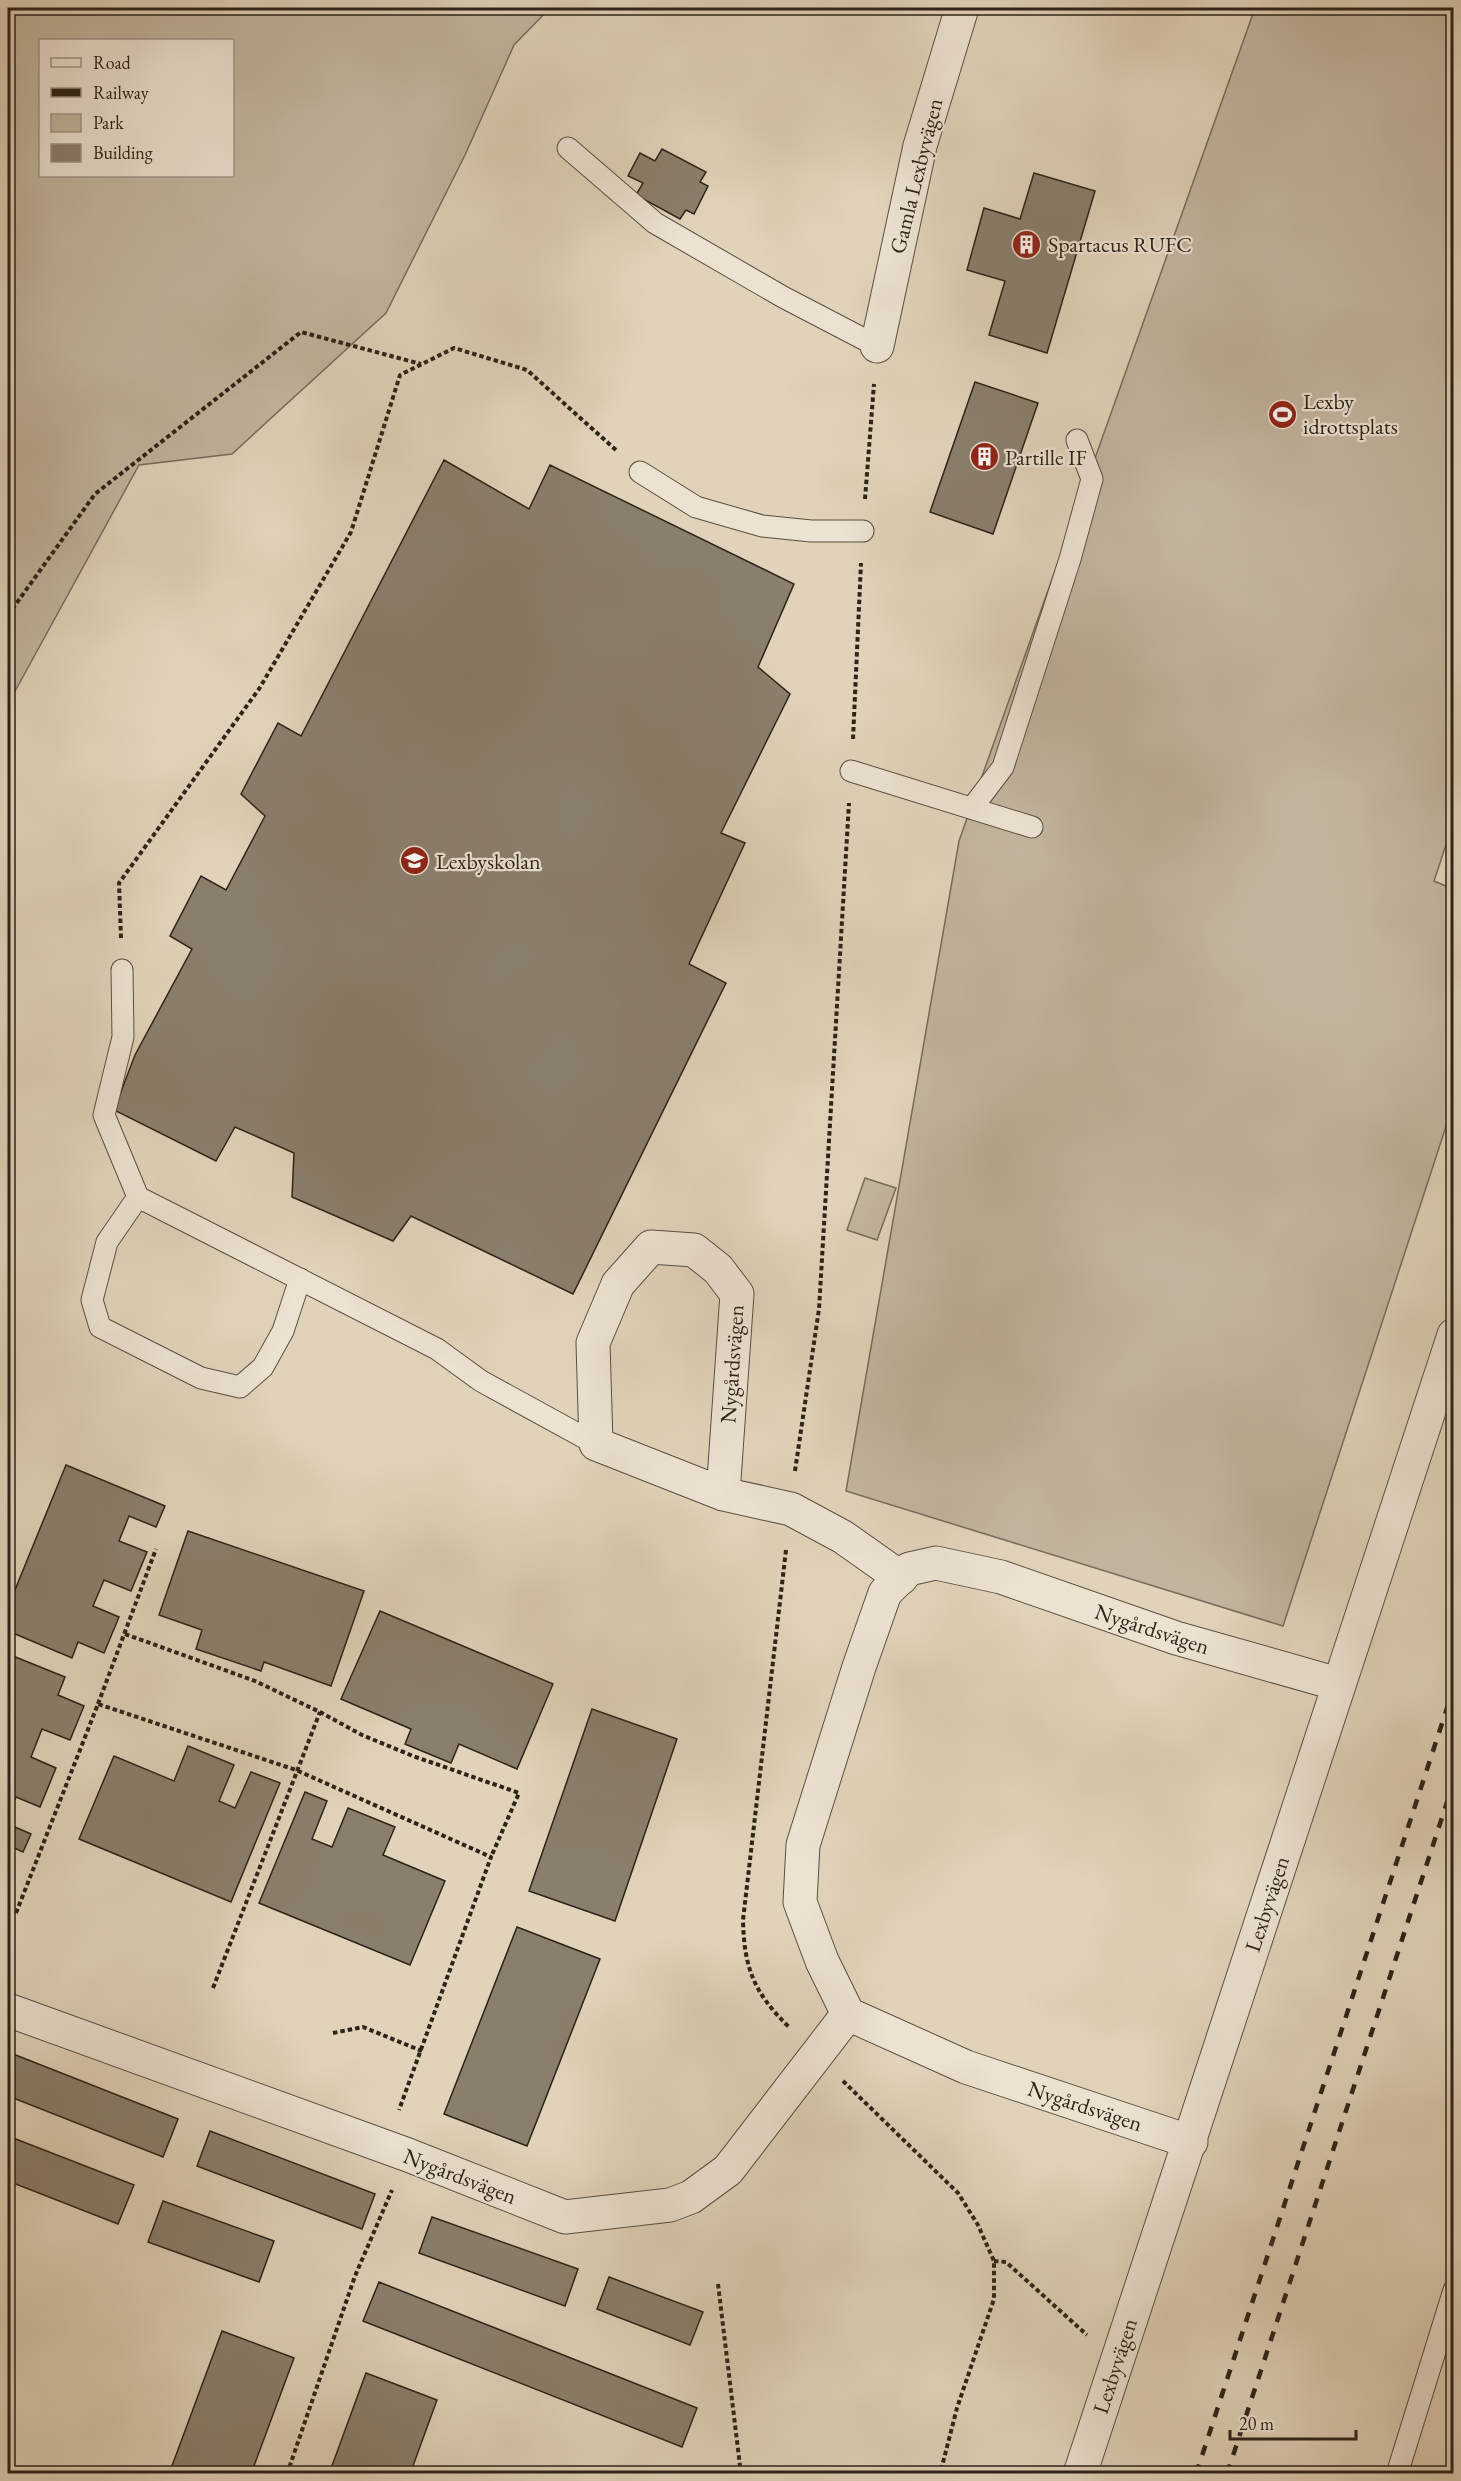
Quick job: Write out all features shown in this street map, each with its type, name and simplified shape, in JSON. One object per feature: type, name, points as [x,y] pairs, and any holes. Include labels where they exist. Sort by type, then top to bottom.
[{"type":"street","name":"Gamla Lexbyvägen","points":[[877,346],[920,146],[962,8]]},
{"type":"street","name":"Nygårdsvägen","points":[[596,1444],[593,1343],[618,1284],[651,1247],[694,1250],[718,1269],[737,1294],[723,1494]]},
{"type":"street","name":"Lexbyvägen","points":[[1080,2474],[1191,2142],[1338,1684],[1454,1335]]},
{"type":"street","points":[[596,1444],[723,1494],[791,1509],[843,1537],[901,1578]]},
{"type":"street","name":"Nygårdsvägen","points":[[1191,2142],[966,2067],[848,2014],[822,1961],[801,1902],[802,1845],[859,1667],[885,1593],[909,1569],[936,1563],[1001,1577],[1176,1638],[1338,1684]]},
{"type":"street","name":"Nygårdsvägen","points":[[8,2010],[397,2151],[565,2217],[670,2205],[691,2197],[728,2170],[848,2014]]},
{"type":"lane","points":[[568,148],[655,223],[783,297],[877,346]]},
{"type":"lane","points":[[972,808],[1003,767],[1070,559],[1092,478],[1077,440]]},
{"type":"lane","points":[[640,472],[696,507],[762,526],[811,531],[863,531]]},
{"type":"lane","points":[[851,771],[1032,826]]},
{"type":"lane","points":[[122,970],[123,1037],[104,1115],[138,1197],[437,1348],[481,1381],[596,1444]]},
{"type":"lane","points":[[138,1197],[107,1242],[92,1300],[100,1327],[144,1350],[201,1378],[240,1387],[263,1368],[283,1331],[300,1279]]},
{"type":"lane","points":[[1398,2474],[1454,2290]]},
{"type":"path","points":[[8,615],[95,494],[301,332],[422,365]]},
{"type":"path","points":[[877,346],[863,531],[819,1310],[798,1448],[744,1920],[744,1950],[752,1980],[781,2020],[958,2193],[978,2225],[994,2261],[994,2299],[957,2408],[940,2474]]},
{"type":"path","points":[[122,970],[119,883],[259,689],[351,532],[400,375],[454,348],[527,370],[640,472]]},
{"type":"path","points":[[16,1913],[156,1550]]},
{"type":"path","points":[[125,1634],[255,1681],[362,1735],[413,1756],[519,1793],[492,1857],[422,2051],[397,2151],[287,2474]]},
{"type":"path","points":[[98,1704],[296,1770],[492,1857]]},
{"type":"path","points":[[213,1988],[320,1712]]},
{"type":"path","points":[[333,2033],[363,2028],[422,2051]]},
{"type":"path","points":[[994,2261],[1006,2262],[1089,2337],[1121,2346]]},
{"type":"path","points":[[718,2284],[741,2474]]},
{"type":"green space","points":[[8,8],[550,8],[514,45],[465,155],[386,313],[232,454],[139,465],[8,704]]},
{"type":"green space","name":"Lexby idrottsplats","points":[[1255,8],[1453,8],[1454,821],[1434,881],[1453,889],[1453,1105],[1283,1626],[846,1491],[959,841]]},
{"type":"green space","points":[[865,1178],[896,1188],[877,1240],[847,1230]]},
{"type":"building","points":[[662,149],[706,172],[700,182],[708,186],[694,214],[686,210],[680,219],[636,195],[643,183],[628,176],[640,153],[655,161]]},
{"type":"building","name":"Spartacus RUFC","points":[[1034,173],[1095,191],[1047,353],[989,335],[1005,281],[967,270],[984,208],[1020,219]]},
{"type":"building","name":"Partille IF","points":[[975,382],[1038,403],[993,534],[930,512]]},
{"type":"building","points":[[444,460],[529,509],[550,465],[794,584],[758,667],[790,694],[721,833],[745,843],[689,964],[726,983],[573,1294],[411,1216],[393,1241],[292,1197],[294,1153],[235,1127],[216,1161],[114,1110],[135,1055],[192,949],[170,936],[201,876],[226,890],[265,816],[241,794],[278,723],[301,736]]},
{"type":"building","points":[[66,1465],[165,1506],[156,1527],[129,1516],[119,1541],[147,1552],[131,1591],[104,1580],[93,1606],[119,1617],[104,1653],[78,1642],[72,1658],[8,1631],[8,1607]]},
{"type":"building","points":[[188,1531],[364,1591],[331,1686],[264,1662],[261,1671],[196,1649],[202,1630],[159,1615]]},
{"type":"building","points":[[380,1611],[553,1684],[517,1769],[459,1744],[451,1763],[405,1744],[411,1729],[341,1699]]},
{"type":"building","points":[[8,1654],[65,1677],[58,1695],[84,1706],[70,1740],[42,1729],[31,1757],[56,1768],[40,1807],[16,1797],[8,1817]]},
{"type":"building","points":[[592,1709],[677,1739],[615,1921],[529,1891]]},
{"type":"building","points":[[188,1746],[234,1765],[219,1801],[235,1808],[251,1772],[280,1783],[231,1902],[79,1839],[114,1756],[174,1781]]},
{"type":"building","points":[[305,1792],[327,1801],[312,1839],[332,1847],[348,1808],[395,1827],[383,1855],[445,1881],[410,1965],[259,1903]]},
{"type":"building","points":[[8,1824],[31,1834],[23,1852],[8,1845]]},
{"type":"building","points":[[517,1927],[600,1959],[527,2146],[444,2114]]},
{"type":"building","points":[[8,2052],[178,2119],[163,2157],[8,2096]]},
{"type":"building","points":[[210,2131],[375,2194],[362,2229],[197,2166]]},
{"type":"building","points":[[8,2136],[134,2185],[118,2224],[8,2181]]},
{"type":"building","points":[[163,2201],[274,2241],[259,2282],[148,2242]]},
{"type":"building","points":[[432,2217],[578,2269],[565,2306],[419,2253]]},
{"type":"building","points":[[609,2277],[703,2312],[690,2345],[597,2309]]},
{"type":"building","points":[[379,2282],[697,2408],[682,2447],[363,2321]]},
{"type":"building","points":[[222,2331],[294,2358],[251,2474],[169,2474]]},
{"type":"building","points":[[366,2373],[437,2400],[410,2474],[329,2474]]},
{"type":"railway","points":[[1196,2474],[1454,1687]]},
{"type":"railway","points":[[1227,2474],[1454,1781]]},
{"type":"place","name":"Spartacus RUFC","points":[[1027,244]]},
{"type":"place","name":"Lexby idrottsplats","points":[[1282,414]]},
{"type":"place","name":"Partille IF","points":[[984,457]]},
{"type":"place","name":"Lexbyskolan","points":[[415,861]]}]
